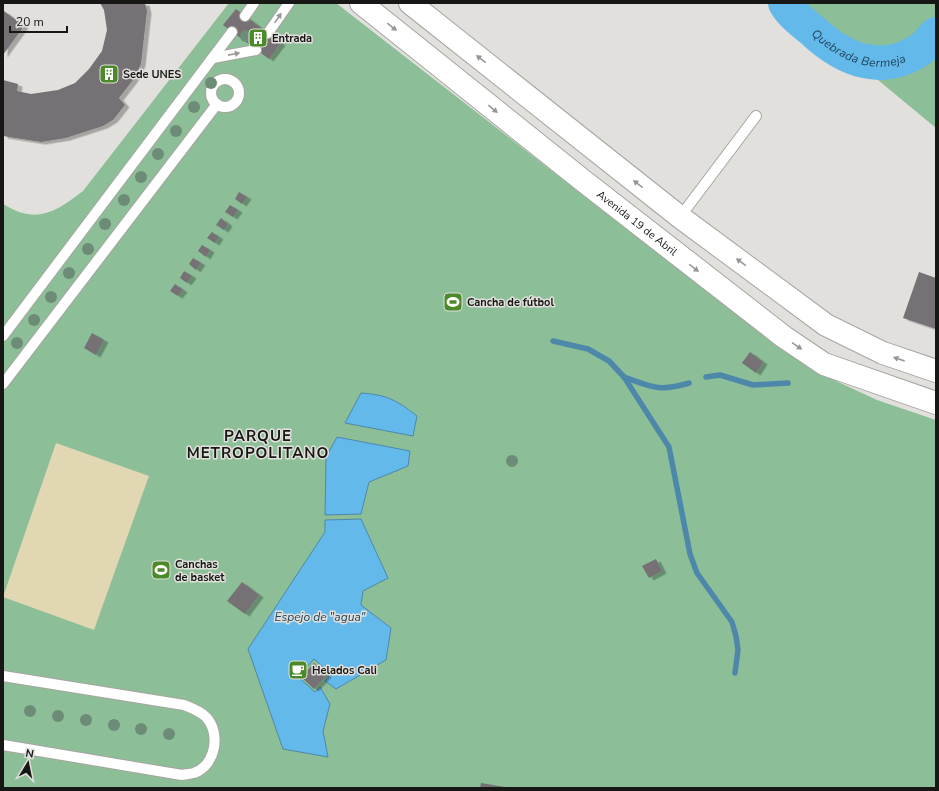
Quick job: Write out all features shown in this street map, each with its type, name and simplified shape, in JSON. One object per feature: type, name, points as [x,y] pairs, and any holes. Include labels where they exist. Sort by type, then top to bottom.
[{"type":"street","name":"Avenida 19 de Abril","points":[[361,3],[746,309],[824,364],[936,403]]},
{"type":"street","points":[[410,3],[680,217],[826,325],[883,353],[936,371]]},
{"type":"street","points":[[746,309],[757,304],[763,298],[766,290],[766,280]]},
{"type":"street","points":[[767,324],[770,309],[780,301],[791,299]]},
{"type":"lane","points":[[245,16],[254,3]]},
{"type":"lane","points":[[268,33],[289,3]]},
{"type":"lane","points":[[3,336],[232,32]]},
{"type":"lane","points":[[213,58],[256,50]]},
{"type":"lane","points":[[3,384],[217,104]]},
{"type":"lane","points":[[680,217],[756,116]]},
{"type":"lane","points":[[3,676],[184,705],[206,716],[212,725],[215,736],[212,754],[204,766],[195,772],[182,775],[3,745]]},
{"type":"green space","name":"PARQUE METROPOLITANO","points":[[229,3],[336,3],[777,346],[821,374],[877,400],[936,420],[936,788],[3,788],[3,204],[26,214],[36,215],[54,210],[83,191]]},
{"type":"green space","points":[[785,3],[936,3],[936,128]]},
{"type":"sand","points":[[56,443],[149,476],[94,630],[3,597]]},
{"type":"water","points":[[361,393],[378,395],[391,399],[417,416],[413,436],[345,423]]},
{"type":"water","points":[[337,437],[410,451],[408,466],[369,482],[361,514],[325,515],[326,457]]},
{"type":"water","name":"Espejo de \"agua\"","points":[[361,519],[388,578],[363,591],[361,605],[391,628],[386,660],[336,689],[325,681],[331,674],[314,659],[298,677],[315,692],[320,687],[330,704],[323,731],[328,757],[283,749],[248,649],[325,532],[325,520]]},
{"type":"building","name":"Sede UNES","points":[[100,3],[145,3],[147,11],[141,64],[133,80],[119,98],[125,105],[113,120],[103,126],[66,138],[41,142],[3,136],[3,80],[18,84],[17,91],[31,94],[58,90],[75,83],[89,69],[102,51],[107,30],[104,10]]},
{"type":"building","name":"Entrada","points":[[236,9],[281,43],[269,59],[223,25]]},
{"type":"building","points":[[4,11],[24,26],[3,55],[3,12]]},
{"type":"building","points":[[239,192],[247,197],[242,204],[235,199]]},
{"type":"building","points":[[230,205],[238,210],[233,217],[225,212]]},
{"type":"building","points":[[221,218],[228,224],[224,230],[216,225]]},
{"type":"building","points":[[212,232],[219,237],[215,243],[207,238]]},
{"type":"building","points":[[202,245],[210,250],[206,257],[198,251]]},
{"type":"building","points":[[193,258],[201,263],[196,270],[189,264]]},
{"type":"building","points":[[184,271],[192,276],[187,283],[180,278]]},
{"type":"building","points":[[919,272],[936,278],[936,329],[903,318]]},
{"type":"building","points":[[175,284],[183,290],[178,296],[170,291]]},
{"type":"building","points":[[92,333],[104,340],[96,355],[84,348]]},
{"type":"building","points":[[750,352],[763,362],[756,373],[742,363]]},
{"type":"building","points":[[656,559],[662,571],[649,578],[642,566]]},
{"type":"building","points":[[242,582],[259,595],[245,614],[227,601]]},
{"type":"building","points":[[314,663],[327,675],[314,689],[301,677]]},
{"type":"building","points":[[481,783],[505,787],[505,788],[480,788]]},
{"type":"waterway","name":"Quebrada Bermeja","points":[[785,3],[790,11],[837,50],[851,57],[864,61],[878,63],[892,62],[906,57],[921,49],[936,34]]},
{"type":"waterway","points":[[553,341],[588,349],[609,361],[624,377],[669,447],[690,554],[697,573],[732,622],[738,650],[735,673]]},
{"type":"waterway","points":[[706,377],[720,375],[753,385],[788,383]]},
{"type":"waterway","points":[[624,377],[649,386],[663,388],[689,383]]},
{"type":"place","name":"Entrada","points":[[258,38]]},
{"type":"place","name":"Sede UNES","points":[[109,74]]},
{"type":"place","name":"Cancha de fútbol","points":[[453,302]]},
{"type":"place","name":"Canchas de basket","points":[[161,570]]},
{"type":"place","name":"Helados Cali","points":[[298,670]]},
{"type":"district","name":"PARQUE METROPOLITANO","points":[[258,444]]}]
